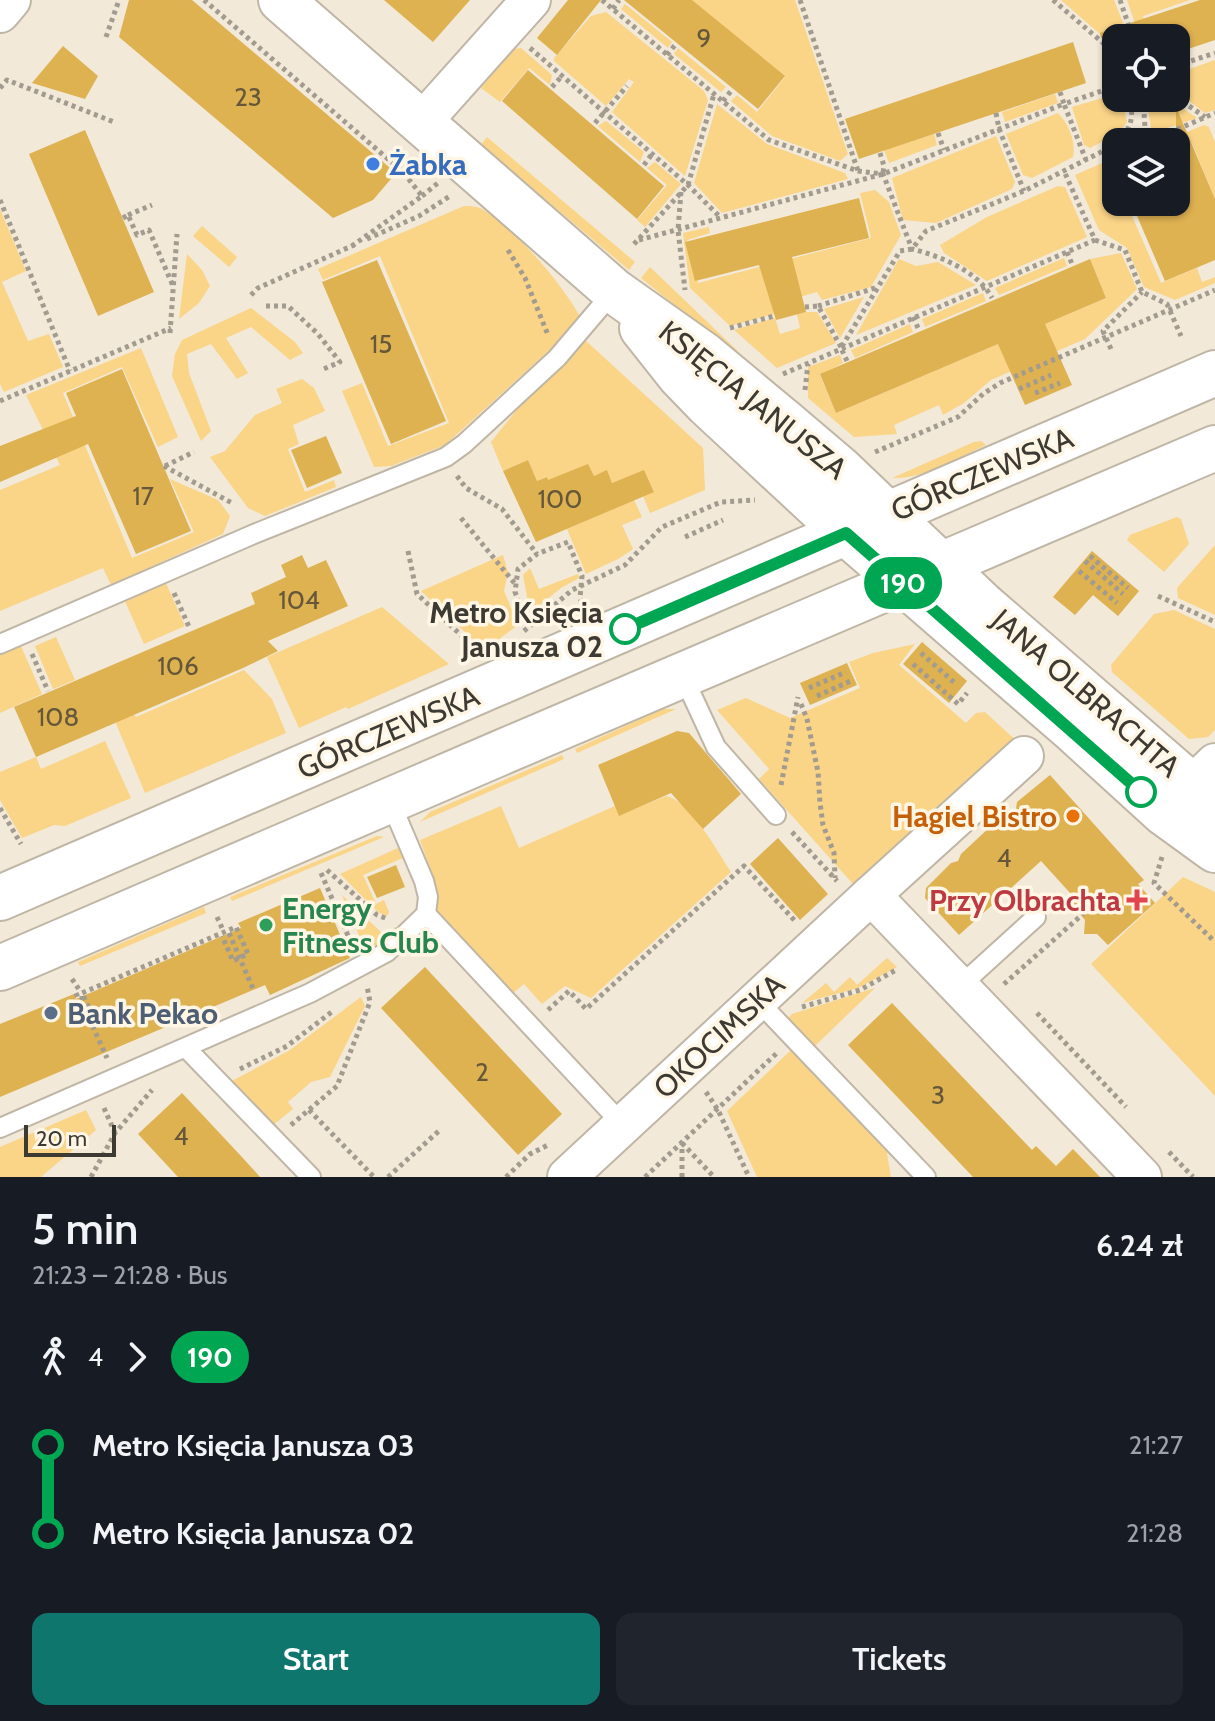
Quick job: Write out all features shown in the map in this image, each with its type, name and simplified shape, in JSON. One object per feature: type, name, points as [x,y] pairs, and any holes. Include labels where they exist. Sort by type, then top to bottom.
[{"type":"main road","name":"KSIĘCIA JANUSZA","points":[[281,0],[614,291],[739,382],[839,468],[888,515]]},
{"type":"main road","name":"KSIĘCIA JANUSZA","points":[[614,291],[680,376],[846,533]]},
{"type":"main road","name":"GÓRCZEWSKA","points":[[0,898],[1215,373]]},
{"type":"main road","points":[[0,968],[919,572],[1215,448]]},
{"type":"main road","name":"JANA OLBRACHTA","points":[[888,515],[919,572]]},
{"type":"main road","name":"JANA OLBRACHTA","points":[[846,533],[919,572],[1190,804],[1215,850]]},
{"type":"street","points":[[0,13],[11,0]]},
{"type":"street","points":[[422,122],[531,0]]},
{"type":"street","name":"OKOCIMSKA","points":[[567,1177],[757,1000],[856,891],[1024,756]]},
{"type":"street","points":[[856,891],[959,987],[1138,1176]]},
{"type":"lane","points":[[0,644],[254,534],[446,457],[557,358],[614,291]]},
{"type":"lane","points":[[683,676],[716,747],[776,815]]},
{"type":"lane","points":[[0,1128],[264,1014],[387,952],[426,914],[428,897],[390,801]]},
{"type":"lane","points":[[426,914],[623,1125]]},
{"type":"lane","points":[[959,987],[1036,917]]},
{"type":"lane","points":[[757,1000],[926,1177]]},
{"type":"lane","points":[[186,1048],[311,1177]]},
{"type":"path","points":[[106,37],[119,0]]},
{"type":"path","points":[[204,0],[403,172],[422,196],[352,246]]},
{"type":"path","points":[[602,0],[769,140],[858,171],[883,174]]},
{"type":"path","points":[[613,9],[619,0]]},
{"type":"path","points":[[800,0],[858,171]]},
{"type":"path","points":[[1053,0],[1102,42]]},
{"type":"path","points":[[1120,0],[1128,24]]},
{"type":"path","points":[[667,55],[675,45]]},
{"type":"path","points":[[528,46],[688,185],[720,218]]},
{"type":"path","points":[[1190,62],[1215,53]]},
{"type":"path","points":[[552,87],[562,76]]},
{"type":"path","points":[[0,88],[7,80],[114,122]]},
{"type":"path","points":[[595,123],[627,86]]},
{"type":"path","points":[[723,101],[731,91]]},
{"type":"path","points":[[714,93],[688,185],[636,242],[883,174],[1102,91]]},
{"type":"path","points":[[1060,92],[1086,160]]},
{"type":"path","points":[[1190,104],[1211,115],[1215,124]]},
{"type":"path","points":[[996,113],[999,129],[1024,191]]},
{"type":"path","points":[[1180,128],[1211,115]]},
{"type":"path","points":[[938,133],[944,150]]},
{"type":"path","points":[[912,249],[926,231],[1024,191],[1102,152]]},
{"type":"path","points":[[880,153],[883,174],[912,249]]},
{"type":"path","points":[[644,165],[652,154]]},
{"type":"path","points":[[1064,171],[1095,240]]},
{"type":"path","points":[[251,295],[258,288],[419,216],[466,187],[479,173]]},
{"type":"path","points":[[681,192],[678,230],[685,290]]},
{"type":"path","points":[[0,200],[70,371]]},
{"type":"path","points":[[152,205],[126,216],[137,235],[149,230],[173,286]]},
{"type":"path","points":[[1,398],[170,331],[177,234]]},
{"type":"path","points":[[776,377],[1095,240],[1125,250],[1142,292],[1167,304],[1181,336]]},
{"type":"path","points":[[505,244],[525,278],[557,358]]},
{"type":"path","points":[[841,348],[900,251],[912,249],[939,256],[986,287],[992,298]]},
{"type":"path","points":[[1067,252],[1072,264]]},
{"type":"path","points":[[805,307],[876,288]]},
{"type":"path","points":[[863,457],[958,417],[990,388],[1215,290]]},
{"type":"path","points":[[1111,349],[1103,331],[1142,292]]},
{"type":"path","points":[[266,306],[288,306],[318,334],[340,362],[321,370]]},
{"type":"path","points":[[818,306],[847,361]]},
{"type":"path","points":[[725,329],[774,316]]},
{"type":"path","points":[[913,317],[919,330]]},
{"type":"path","points":[[803,405],[808,363]]},
{"type":"path","points":[[1019,389],[1051,375]]},
{"type":"path","points":[[1035,393],[1060,383]]},
{"type":"path","points":[[194,452],[164,466],[232,503]]},
{"type":"path","points":[[446,457],[466,488],[502,509],[537,554]]},
{"type":"path","points":[[518,637],[550,606],[582,584],[625,565],[639,554],[655,533],[670,523],[721,502],[762,500]]},
{"type":"path","points":[[461,518],[516,585]]},
{"type":"path","points":[[685,537],[723,520]]},
{"type":"path","points":[[533,636],[515,592],[518,569],[537,554],[568,542],[582,576],[580,598],[586,613]]},
{"type":"path","points":[[408,551],[417,594],[485,657]]},
{"type":"path","points":[[1087,558],[1126,591]]},
{"type":"path","points":[[1079,571],[1117,603]]},
{"type":"path","points":[[173,592],[190,629]]},
{"type":"path","points":[[1158,596],[1215,622]]},
{"type":"path","points":[[23,634],[48,691]]},
{"type":"path","points":[[921,653],[956,684]]},
{"type":"path","points":[[913,664],[958,704],[967,693]]},
{"type":"path","points":[[809,688],[846,672]]},
{"type":"path","points":[[817,696],[853,680]]},
{"type":"path","points":[[776,815],[799,700],[807,719],[818,772],[823,825],[834,853],[836,880]]},
{"type":"path","points":[[1190,804],[1154,883],[1215,942]]},
{"type":"path","points":[[0,808],[21,844]]},
{"type":"path","points":[[797,838],[836,880],[856,891]]},
{"type":"path","points":[[530,1026],[569,991],[586,1009],[744,866],[802,929]]},
{"type":"path","points":[[360,965],[324,871],[377,915],[411,929]]},
{"type":"path","points":[[1003,985],[1084,913]]},
{"type":"path","points":[[217,917],[264,1014]]},
{"type":"path","points":[[78,992],[89,1024],[95,1022],[82,993],[236,927],[248,954],[233,961],[224,933]]},
{"type":"path","points":[[800,1007],[860,990],[904,966]]},
{"type":"path","points":[[72,979],[115,1078]]},
{"type":"path","points":[[275,1140],[337,1086],[370,1002],[367,985]]},
{"type":"path","points":[[1037,1013],[1130,1111]]},
{"type":"path","points":[[645,1177],[793,1038]]},
{"type":"path","points":[[688,1064],[718,1110],[749,1177]]},
{"type":"path","points":[[91,1177],[115,1133],[154,1088]]},
{"type":"path","points":[[100,1099],[115,1133]]},
{"type":"path","points":[[309,1110],[374,1177]]},
{"type":"path","points":[[388,1177],[441,1129]]},
{"type":"path","points":[[682,1143],[682,1177]]},
{"type":"path","points":[[682,1143],[714,1177]]},
{"type":"path","points":[[1162,1144],[1193,1177]]},
{"type":"shaded area","points":[[691,0],[795,0],[848,154],[840,161],[772,136],[731,101],[737,95],[757,112],[785,77]]},
{"type":"shaded area","points":[[1061,0],[1114,0],[1123,24],[1102,24],[1102,36]]},
{"type":"shaded area","points":[[1127,0],[1190,0],[1143,16],[1146,24],[1135,24]]},
{"type":"shaded area","points":[[625,4],[672,42],[668,48],[621,9]]},
{"type":"shaded area","points":[[606,12],[704,91],[708,100],[685,176],[612,112],[634,82],[629,79],[606,106],[554,61],[591,16]]},
{"type":"shaded area","points":[[521,48],[552,75],[550,85],[529,68],[500,102],[481,88],[513,49]]},
{"type":"shaded area","points":[[678,48],[726,87],[721,92],[674,54]]},
{"type":"shaded area","points":[[1215,60],[1215,110],[1205,113],[1190,102],[1190,69]]},
{"type":"shaded area","points":[[1055,94],[1058,103],[1005,122],[1002,112]]},
{"type":"shaded area","points":[[1102,98],[1102,112],[1125,112],[1127,122],[1123,128],[1102,128],[1102,142],[1090,148],[1084,145],[1072,107]]},
{"type":"shaded area","points":[[717,104],[767,144],[845,173],[848,179],[722,213],[694,183]]},
{"type":"shaded area","points":[[1148,112],[1188,112],[1197,118],[1167,128],[1151,128]]},
{"type":"shaded area","points":[[1058,113],[1071,134],[1073,157],[1032,178],[1023,175],[1006,134]]},
{"type":"shaded area","points":[[606,121],[644,152],[640,162],[598,126]]},
{"type":"shaded area","points":[[1204,125],[1209,127],[1215,142],[1215,199],[1190,144],[1190,131]]},
{"type":"shaded area","points":[[934,134],[937,145],[889,163],[884,150]]},
{"type":"shaded area","points":[[996,136],[1015,182],[1012,189],[936,223],[903,220],[892,178]]},
{"type":"shaded area","points":[[487,137],[635,262],[629,270],[481,145]]},
{"type":"shaded area","points":[[655,162],[681,184],[645,227],[637,220],[667,185],[647,168]]},
{"type":"shaded area","points":[[1102,163],[1102,216],[1132,216],[1161,283],[1197,268],[1202,282],[1215,277],[1215,283],[1175,300],[1144,287],[1127,248],[1099,230],[1075,175]]},
{"type":"shaded area","points":[[1058,186],[1065,187],[1087,237],[987,281],[944,253],[940,245],[987,217]]},
{"type":"shaded area","points":[[875,190],[889,202],[901,235],[871,287],[822,300],[817,292],[772,305],[774,314],[730,326],[690,288],[683,233],[709,227],[710,233],[687,240],[698,283],[871,238],[860,193]]},
{"type":"shaded area","points":[[464,206],[482,209],[523,243],[581,318],[445,445],[391,466],[374,467],[342,391],[362,383],[388,446],[449,423],[380,256],[323,280],[318,269]]},
{"type":"shaded area","points":[[0,209],[26,271],[2,282],[28,341],[49,334],[63,367],[4,392],[0,384]]},
{"type":"shaded area","points":[[202,226],[237,257],[229,267],[193,236]]},
{"type":"shaded area","points":[[1121,253],[1137,289],[1085,339],[991,380],[964,403],[943,415],[939,405],[894,425],[897,434],[854,437],[808,398],[808,367],[840,355],[843,363],[820,375],[836,413],[1106,298],[1090,259]]},
{"type":"shaded area","points":[[187,254],[202,270],[210,286],[199,303],[179,319]]},
{"type":"shaded area","points":[[1064,258],[1067,266],[999,295],[995,288]]},
{"type":"shaded area","points":[[899,259],[916,266],[938,262],[976,285],[856,335]]},
{"type":"shaded area","points":[[650,267],[769,381],[641,278]]},
{"type":"shaded area","points":[[983,293],[986,301],[925,327],[922,319]]},
{"type":"shaded area","points":[[864,297],[840,338],[824,309]]},
{"type":"shaded area","points":[[251,308],[295,342],[303,353],[290,360],[251,327],[226,338],[248,373],[237,379],[211,344],[187,354],[189,373],[211,431],[201,441],[172,376],[175,354],[182,340]]},
{"type":"shaded area","points":[[817,312],[836,343],[777,368],[734,330],[775,318],[780,334],[800,328],[797,314]]},
{"type":"shaded area","points":[[910,324],[913,332],[855,358],[851,350]]},
{"type":"shaded area","points":[[585,340],[703,448],[705,490],[650,513],[643,496],[654,491],[644,471],[612,483],[607,471],[594,476],[548,480],[546,477],[537,481],[528,460],[503,471],[491,442],[515,412]]},
{"type":"shaded area","points":[[141,348],[178,437],[158,447],[122,367],[63,393],[132,558],[194,532],[170,479],[218,500],[230,516],[223,534],[111,585],[103,568],[0,611],[0,490],[60,465],[26,395]]},
{"type":"shaded area","points":[[302,379],[314,388],[325,411],[293,425],[299,444],[288,449],[305,492],[334,480],[336,487],[265,516],[248,508],[210,457],[225,451],[255,415],[282,403],[276,389]]},
{"type":"shaded area","points":[[981,441],[986,445],[940,467],[917,475],[892,478],[974,442]]},
{"type":"shaded area","points":[[634,500],[642,517],[622,525],[633,549],[586,574],[567,529]]},
{"type":"shaded area","points":[[1177,517],[1181,519],[1189,544],[1164,572],[1127,540],[1130,535]]},
{"type":"shaded area","points":[[1215,545],[1215,615],[1178,598],[1177,588]]},
{"type":"shaded area","points":[[503,555],[508,572],[504,591],[518,625],[484,650],[421,591]]},
{"type":"shaded area","points":[[530,568],[539,589],[578,574],[579,578],[530,613],[523,575]]},
{"type":"shaded area","points":[[165,581],[185,626],[144,644],[124,599]]},
{"type":"shaded area","points":[[382,607],[449,664],[299,728],[267,657]]},
{"type":"shaded area","points":[[1174,610],[1215,629],[1215,730],[1208,737],[1189,739],[1112,672],[1111,665],[1154,614]]},
{"type":"shaded area","points":[[56,637],[75,680],[53,689],[35,646]]},
{"type":"shaded area","points":[[20,644],[42,694],[0,713],[0,652]]},
{"type":"shaded area","points":[[915,644],[899,665],[966,723],[976,713],[985,712],[1021,745],[859,884],[853,884],[759,779],[769,769],[717,710],[746,698],[790,718],[860,688],[849,662]]},
{"type":"shaded area","points":[[244,670],[272,699],[286,733],[145,793],[115,721],[134,714],[136,717]]},
{"type":"shaded area","points":[[663,709],[676,709],[577,753],[575,749]]},
{"type":"shaded area","points":[[105,741],[131,798],[65,826],[54,825],[22,838],[0,800],[0,772],[36,757],[41,769]]},
{"type":"shaded area","points":[[562,755],[564,759],[420,822],[430,812]]},
{"type":"shaded area","points":[[666,796],[693,817],[731,872],[591,998],[565,986],[542,1004],[524,984],[512,994],[435,909],[435,882],[420,840],[501,806],[519,848],[615,806],[620,815]]},
{"type":"shaded area","points":[[377,836],[384,837],[232,901],[230,897]]},
{"type":"shaded area","points":[[398,848],[403,858],[363,875],[376,904],[384,900],[389,912],[387,916],[378,912],[340,874]]},
{"type":"shaded area","points":[[1183,877],[1215,892],[1215,1096],[1091,964]]},
{"type":"shaded area","points":[[342,895],[385,936],[395,927],[400,929],[367,954]]},
{"type":"shaded area","points":[[204,907],[206,913],[80,966],[78,962]]},
{"type":"shaded area","points":[[887,958],[897,967],[858,988],[802,1003],[826,983],[834,992],[850,977],[857,985]]},
{"type":"shaded area","points":[[875,988],[815,1046],[788,1018],[792,1014]]},
{"type":"shaded area","points":[[361,997],[365,1006],[330,1077],[311,1082],[288,1102],[293,1109],[272,1126],[232,1081],[290,1050]]},
{"type":"shaded area","points":[[791,1050],[886,1148],[891,1177],[757,1177],[727,1111]]},
{"type":"shaded area","points":[[86,1110],[96,1130],[41,1177],[0,1177],[0,1147]]},
{"type":"building","points":[[129,0],[192,0],[396,173],[373,200],[333,218],[119,37]]},
{"type":"building","points":[[384,0],[470,0],[433,42]]},
{"type":"building","points":[[568,0],[601,0],[557,55],[537,38]]},
{"type":"building","points":[[624,0],[692,0],[785,76],[758,109]]},
{"type":"building","points":[[1200,0],[1215,0],[1215,40],[1190,48],[1190,24],[1127,24]]},
{"type":"building","points":[[1073,42],[1086,83],[859,159],[845,119]]},
{"type":"building","points":[[63,46],[98,76],[85,99],[32,83]]},
{"type":"building","points":[[528,70],[664,186],[637,219],[502,101]]},
{"type":"building","points":[[1176,112],[1178,112],[1185,128],[1176,128]]},
{"type":"building","points":[[85,130],[154,292],[98,316],[29,154]]},
{"type":"building","points":[[1190,140],[1215,199],[1215,260],[1165,281],[1137,216],[1190,216]]},
{"type":"building","points":[[859,198],[869,238],[792,257],[806,312],[776,320],[759,265],[695,281],[685,242]]},
{"type":"building","points":[[1090,259],[1106,298],[1045,324],[1072,385],[1025,405],[998,344],[836,413],[820,374]]},
{"type":"building","points":[[377,260],[446,421],[391,444],[322,282]]},
{"type":"building","points":[[122,369],[191,531],[136,554],[88,444],[0,482],[0,446],[76,416],[66,393]]},
{"type":"building","points":[[326,436],[342,473],[307,488],[291,450]]},
{"type":"building","points":[[528,460],[537,481],[547,477],[548,480],[588,464],[594,476],[607,470],[612,483],[644,470],[654,492],[536,542],[503,471]]},
{"type":"building","points":[[1092,551],[1139,591],[1118,616],[1093,595],[1075,615],[1053,597]]},
{"type":"building","points":[[302,555],[308,568],[326,560],[348,606],[268,641],[278,651],[243,668],[36,757],[14,707],[255,604],[251,593],[286,577],[281,565]]},
{"type":"building","points":[[922,642],[967,681],[949,703],[903,664]]},
{"type":"building","points":[[847,663],[857,685],[810,705],[800,683]]},
{"type":"building","points":[[677,731],[689,733],[741,794],[703,829],[671,793],[619,816],[598,765]]},
{"type":"building","points":[[1050,775],[1144,880],[1138,884],[1155,903],[1108,945],[1097,934],[1084,934],[1085,920],[1071,903],[1071,894],[1041,861],[959,935],[925,898],[926,888]]},
{"type":"building","points":[[778,838],[828,894],[800,920],[750,864]]},
{"type":"building","points":[[396,865],[405,887],[377,898],[367,877]]},
{"type":"building","points":[[320,888],[350,958],[270,995],[265,985],[0,1097],[0,1024],[74,994],[76,999],[241,928],[238,923]]},
{"type":"building","points":[[425,967],[562,1114],[518,1155],[381,1008]]},
{"type":"building","points":[[892,1003],[1032,1150],[1036,1146],[1056,1166],[1073,1149],[1100,1177],[973,1177],[848,1045]]},
{"type":"building","points":[[182,1093],[260,1177],[178,1177],[138,1134]]},
{"type":"bus line","name":"190","points":[[625,629],[846,533],[1141,792]]},
{"type":"place","name":"Żabka","points":[[373,164]]},
{"type":"place","name":"Metro Księcia Janusza 02","points":[[625,629]]},
{"type":"place","name":"Hagiel Bistro","points":[[1073,816]]},
{"type":"place","name":"Przy Olbrachta","points":[[1137,900]]},
{"type":"place","name":"Energy Fitness Club","points":[[266,925]]},
{"type":"place","name":"Bank Pekao","points":[[51,1013]]}]
